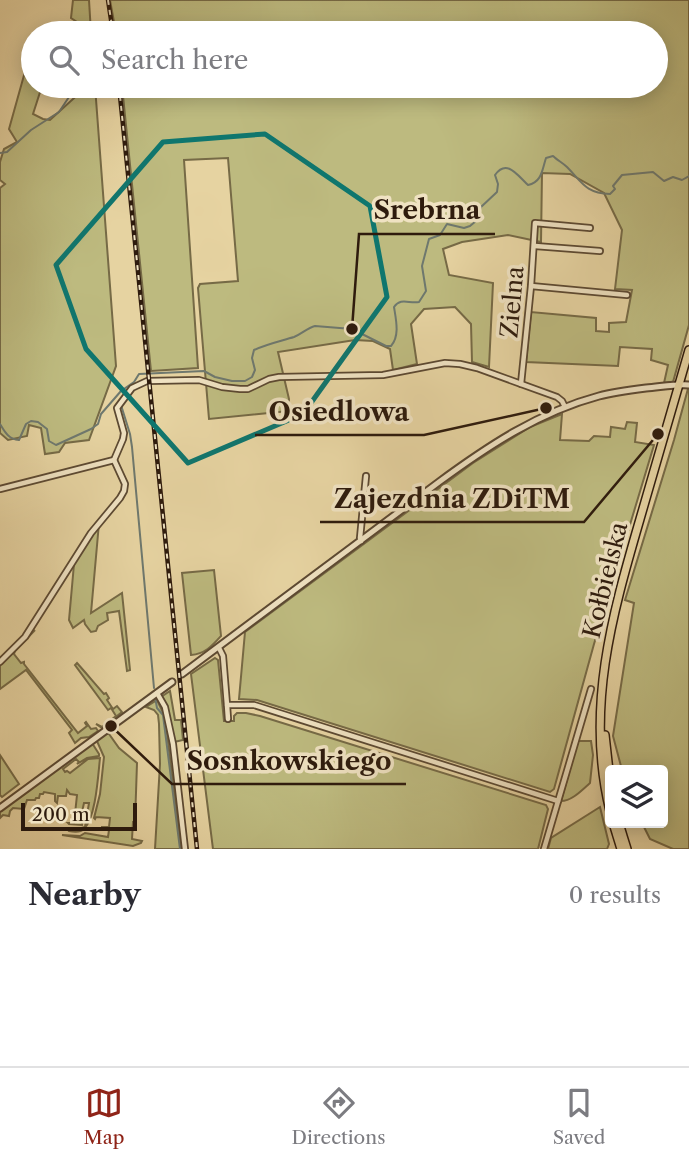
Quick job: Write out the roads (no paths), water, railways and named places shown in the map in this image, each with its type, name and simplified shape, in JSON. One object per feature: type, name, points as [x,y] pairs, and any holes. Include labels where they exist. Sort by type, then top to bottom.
[{"type":"main road","name":"Kołbielska","points":[[602,700],[613,615],[689,350]]},
{"type":"main road","points":[[602,700],[608,765]]},
{"type":"main road","points":[[602,700],[601,753],[605,779]]},
{"type":"main road","points":[[615,828],[621,849]]},
{"type":"main road","points":[[621,828],[627,849]]},
{"type":"street","name":"Zielna","points":[[521,384],[535,223],[590,228]]},
{"type":"street","points":[[534,246],[600,251]]},
{"type":"street","points":[[531,286],[627,295]]},
{"type":"street","points":[[114,460],[124,439],[117,408],[132,388],[144,381],[199,380],[240,389],[279,377],[383,375],[445,363],[477,368],[521,384],[558,398],[565,407]]},
{"type":"street","points":[[182,674],[475,456],[517,429],[565,407],[608,394],[689,385]]},
{"type":"street","points":[[0,489],[114,460]]},
{"type":"street","points":[[0,662],[25,637],[91,533],[124,491],[125,484],[114,460]]},
{"type":"street","points":[[361,541],[366,476]]},
{"type":"street","points":[[219,648],[223,656],[228,719]]},
{"type":"street","points":[[1,804],[172,682]]},
{"type":"street","points":[[544,849],[591,689]]},
{"type":"street","points":[[156,692],[165,707],[171,732],[185,849]]},
{"type":"street","points":[[227,705],[254,705],[558,801]]},
{"type":"waterway","points":[[0,153],[7,152],[31,130],[59,112],[68,98]]},
{"type":"waterway","points":[[0,424],[9,437],[19,440],[26,424],[31,421],[38,422],[47,429],[49,441],[56,445],[98,424],[101,414],[139,374],[204,371],[215,377],[245,381],[252,377],[255,370],[252,358],[254,350],[294,337],[315,326],[352,329],[391,346],[396,333],[394,307],[402,302],[419,302],[426,291],[422,266],[429,239],[440,235],[447,224],[464,228],[476,221],[481,207],[497,192],[495,175],[504,168],[512,170],[528,185],[539,178],[546,158],[553,156],[589,189],[610,194],[622,175],[653,172],[664,181],[673,177],[682,180],[689,176]]},
{"type":"waterway","points":[[121,405],[132,447],[154,688]]},
{"type":"waterway","points":[[155,697],[157,708],[163,715],[180,849]]},
{"type":"railway","points":[[108,0],[111,21]]},
{"type":"railway","points":[[120,98],[197,849]]},
{"type":"place","name":"Srebrna","points":[[352,329]]},
{"type":"place","name":"Osiedlowa","points":[[546,408]]},
{"type":"place","name":"Zajezdnia ZDiTM","points":[[658,434]]},
{"type":"place","name":"Sosnkowskiego","points":[[111,726]]}]
